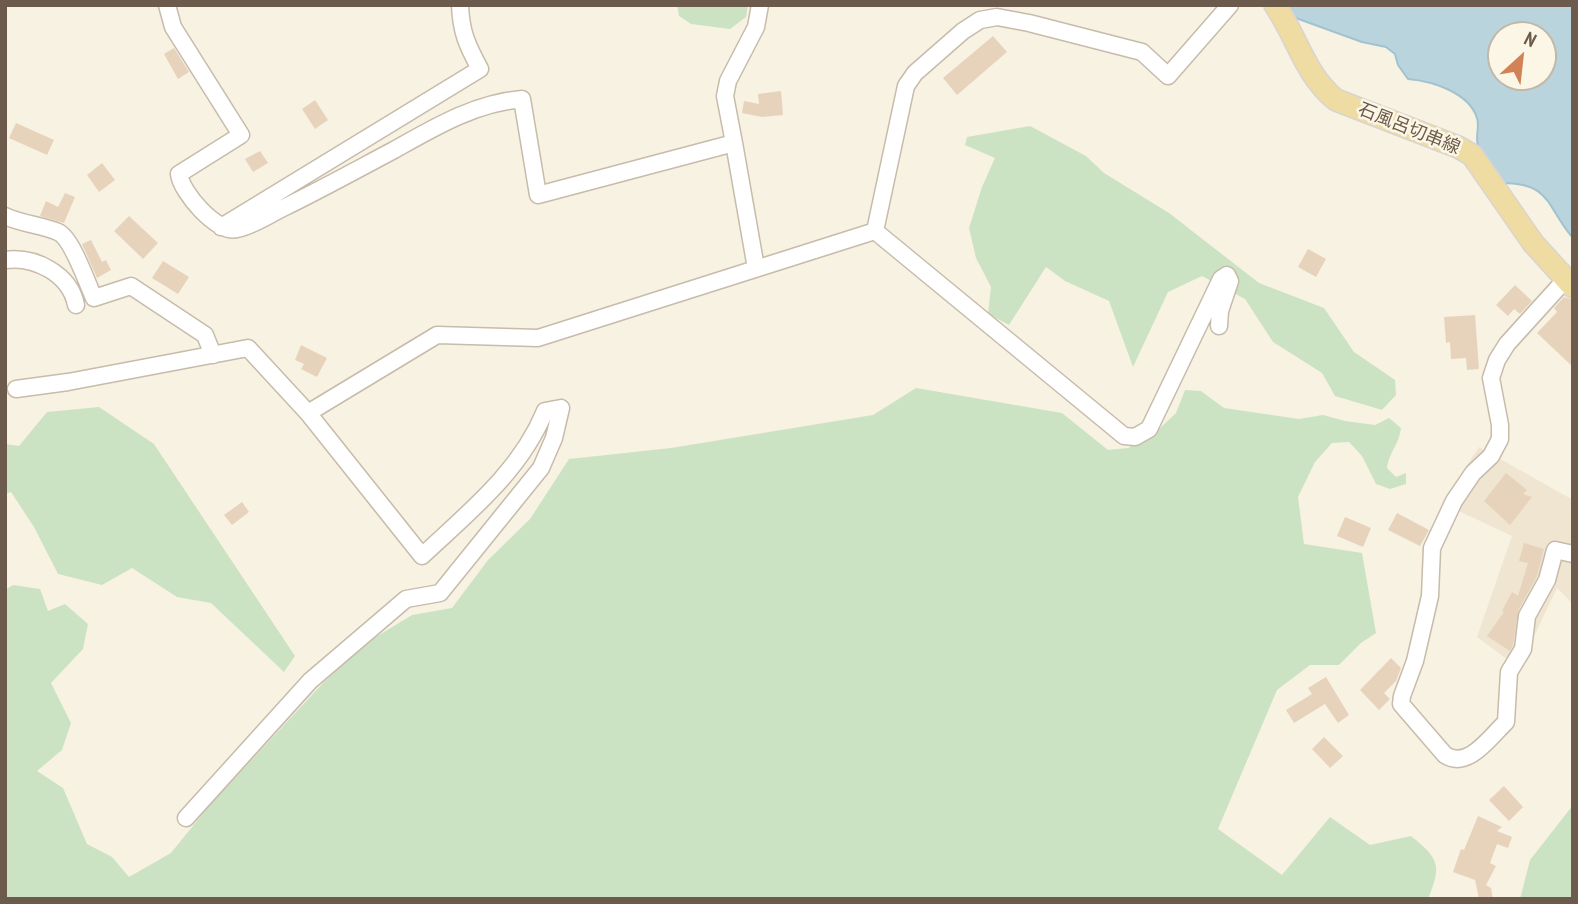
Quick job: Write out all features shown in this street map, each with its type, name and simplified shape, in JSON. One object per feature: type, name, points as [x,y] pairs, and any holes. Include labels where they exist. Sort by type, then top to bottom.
[{"type":"main road","name":"石風呂切串線","points":[[1275,5],[1313,77],[1323,89],[1336,100],[1458,147],[1472,155],[1533,243],[1569,283]]},
{"type":"street","points":[[167,5],[173,27],[241,135],[179,174],[180,184],[206,216],[221,226],[235,230],[308,196],[442,122],[503,100],[522,99],[538,195],[734,143]]},
{"type":"street","points":[[221,226],[480,69],[461,29],[460,5]]},
{"type":"street","points":[[756,268],[725,96],[728,81],[756,27],[760,5]]},
{"type":"street","points":[[876,232],[906,86],[915,73],[963,31],[980,20],[997,17],[1029,23],[1142,52],[1168,76],[1230,5]]},
{"type":"street","points":[[5,216],[20,223],[59,232],[67,240],[94,298],[131,286],[205,335],[213,355]]},
{"type":"street","points":[[308,413],[438,335],[538,338],[876,232]]},
{"type":"street","points":[[876,232],[1124,436],[1135,437],[1149,429],[1221,279],[1227,275],[1230,281],[1220,311],[1219,326]]},
{"type":"street","points":[[5,260],[30,261],[55,273],[65,281],[76,305]]},
{"type":"street","points":[[1569,283],[1507,344],[1497,360],[1491,378],[1500,439],[1491,456],[1474,473],[1454,501],[1432,548],[1430,596],[1415,661],[1401,704],[1452,760],[1469,757],[1506,722],[1509,672],[1523,649],[1527,616],[1548,580],[1555,550],[1573,554]]},
{"type":"street","points":[[16,388],[68,382],[248,348],[308,413],[422,556],[505,477],[536,434],[545,411],[561,408],[554,438],[541,468],[440,593],[407,599],[310,681],[186,818]]},
{"type":"shaded area","points":[[1479,447],[1573,500],[1573,604],[1557,588],[1519,668],[1477,637],[1512,536],[1442,503]]},
{"type":"green space","points":[[677,5],[748,5],[746,17],[730,29],[691,24],[679,16]]},
{"type":"green space","points":[[1030,126],[1086,156],[1104,173],[1169,213],[1259,283],[1324,308],[1354,352],[1395,380],[1396,395],[1382,410],[1335,396],[1322,373],[1273,342],[1245,299],[1202,276],[1168,292],[1133,367],[1109,301],[1065,281],[1046,267],[1009,325],[988,314],[991,287],[976,258],[969,228],[995,158],[965,145],[967,137]]},
{"type":"green space","points":[[916,388],[1062,413],[1108,450],[1128,448],[1158,430],[1176,413],[1185,390],[1201,391],[1224,408],[1299,419],[1323,415],[1375,425],[1389,418],[1401,428],[1387,468],[1396,477],[1406,473],[1406,484],[1390,489],[1376,484],[1362,456],[1349,442],[1332,443],[1315,462],[1298,497],[1304,544],[1362,553],[1376,633],[1361,643],[1339,665],[1310,665],[1277,690],[1218,829],[1282,875],[1330,817],[1370,845],[1411,836],[1427,850],[1435,863],[1435,878],[1428,899],[5,899],[5,590],[13,585],[40,589],[48,611],[65,604],[88,624],[83,649],[51,683],[71,723],[62,750],[37,771],[63,788],[87,844],[112,857],[129,877],[171,853],[209,806],[323,683],[366,643],[412,615],[452,608],[488,560],[530,519],[569,459],[671,448],[873,415]]},
{"type":"green space","points":[[99,407],[154,444],[295,656],[284,672],[211,603],[177,597],[132,568],[102,585],[58,574],[34,527],[11,492],[5,494],[5,444],[19,446],[47,412]]},
{"type":"green space","points":[[1573,805],[1573,899],[1520,899],[1530,860]]},
{"type":"water","points":[[1285,5],[1573,5],[1573,238],[1539,192],[1518,184],[1502,183],[1478,145],[1477,118],[1466,101],[1438,85],[1408,79],[1398,65],[1395,54],[1386,47],[1362,42],[1293,17]]},
{"type":"building","points":[[993,36],[1007,52],[957,95],[943,78]]},
{"type":"building","points":[[174,48],[189,72],[178,79],[164,54]]},
{"type":"building","points":[[781,91],[783,115],[762,117],[742,113],[744,101],[759,104],[758,94]]},
{"type":"building","points":[[315,100],[328,120],[315,129],[302,109]]},
{"type":"building","points":[[16,123],[54,140],[47,155],[9,138]]},
{"type":"building","points":[[260,151],[268,163],[253,172],[245,159]]},
{"type":"building","points":[[102,163],[115,180],[99,192],[87,175]]},
{"type":"building","points":[[65,193],[75,197],[64,223],[40,216],[46,201],[58,207]]},
{"type":"building","points":[[129,216],[158,243],[143,259],[114,231]]},
{"type":"building","points":[[91,240],[102,262],[106,260],[111,270],[97,278],[82,244]]},
{"type":"building","points":[[1308,249],[1326,259],[1316,277],[1298,267]]},
{"type":"building","points":[[163,261],[189,277],[178,294],[152,278]]},
{"type":"building","points":[[1515,285],[1532,301],[1520,314],[1514,309],[1508,316],[1496,305]]},
{"type":"building","points":[[1564,297],[1573,300],[1573,367],[1537,333],[1557,312],[1554,308]]},
{"type":"building","points":[[1475,315],[1479,369],[1467,370],[1466,358],[1451,359],[1450,342],[1446,343],[1444,317]]},
{"type":"building","points":[[301,345],[327,358],[317,377],[301,369],[304,364],[295,360]]},
{"type":"building","points":[[1506,473],[1527,490],[1523,494],[1532,497],[1510,525],[1484,501]]},
{"type":"building","points":[[242,502],[249,512],[232,525],[224,515]]},
{"type":"building","points":[[1397,513],[1429,530],[1420,546],[1388,530]]},
{"type":"building","points":[[1345,517],[1371,528],[1363,547],[1337,536]]},
{"type":"building","points":[[1524,543],[1544,549],[1537,576],[1518,611],[1510,651],[1487,636],[1504,612],[1502,611],[1512,592],[1518,596],[1528,563],[1519,561]]},
{"type":"building","points":[[1391,658],[1401,668],[1396,681],[1384,693],[1390,699],[1379,710],[1360,690]]},
{"type":"building","points":[[1326,677],[1349,715],[1338,723],[1325,704],[1294,723],[1286,710],[1312,694],[1308,688]]},
{"type":"building","points":[[1324,737],[1343,756],[1330,768],[1312,749]]},
{"type":"building","points":[[1504,786],[1523,807],[1509,821],[1489,800]]},
{"type":"building","points":[[1478,816],[1502,827],[1497,831],[1512,837],[1508,848],[1497,844],[1490,863],[1496,866],[1486,885],[1491,888],[1493,899],[1479,899],[1475,880],[1453,872]]}]
